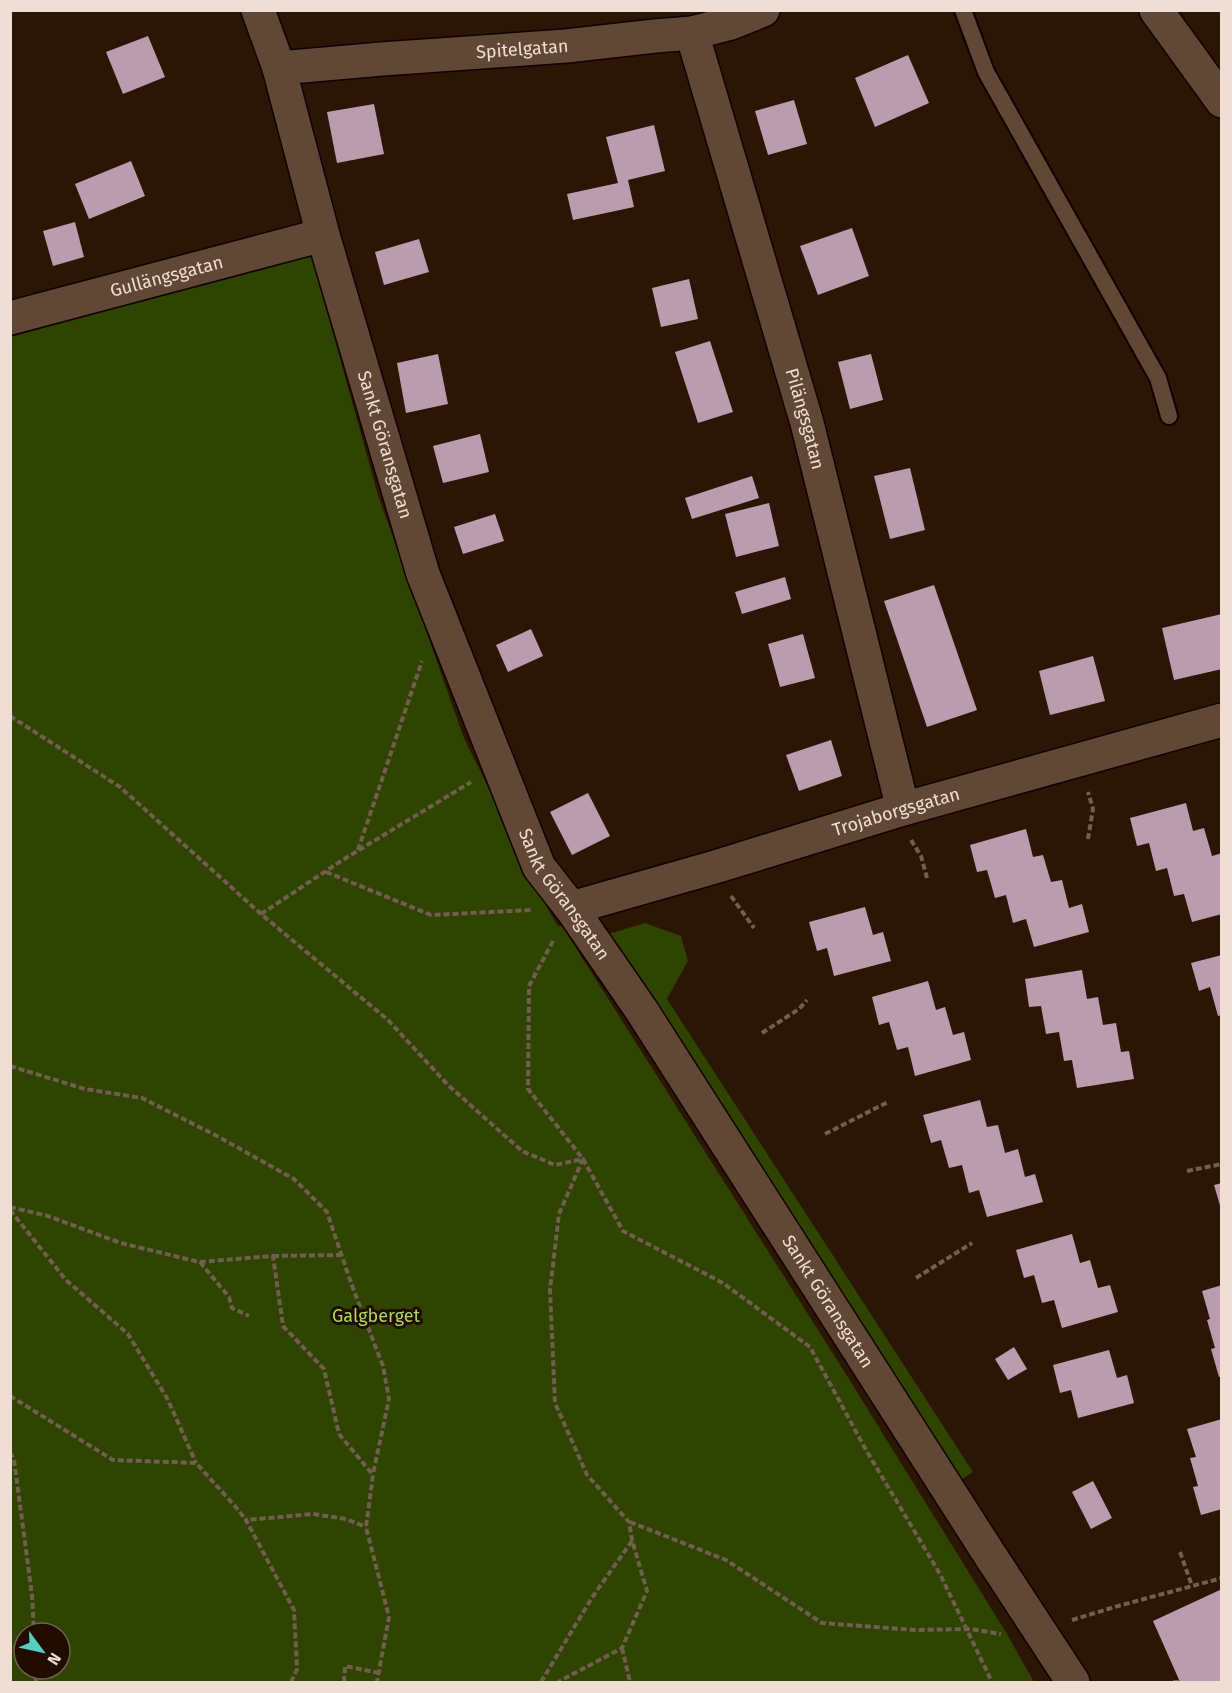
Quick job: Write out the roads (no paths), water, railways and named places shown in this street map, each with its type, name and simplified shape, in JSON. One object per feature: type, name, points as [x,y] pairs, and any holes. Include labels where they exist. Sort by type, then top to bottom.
[{"type":"street","name":"Sankt Göransgatan","points":[[258,10],[279,68],[323,235],[423,574],[539,867],[648,1020],[1073,1683]]},
{"type":"street","name":"Spitelgatan","points":[[279,68],[382,58],[566,46],[650,23],[692,33],[731,23],[763,10]]},
{"type":"street","points":[[1156,10],[1221,101]]},
{"type":"street","name":"Pilängsgatan","points":[[692,33],[807,423],[903,809]]},
{"type":"street","name":"Gullängsgatan","points":[[10,318],[323,235]]},
{"type":"street","name":"Trojaborgsgatan","points":[[571,909],[903,809],[1221,720]]},
{"type":"lane","points":[[963,10],[986,72],[1158,378],[1169,416]]},
{"type":"park label","name":"Galgberget","points":[[376,1316]]}]
